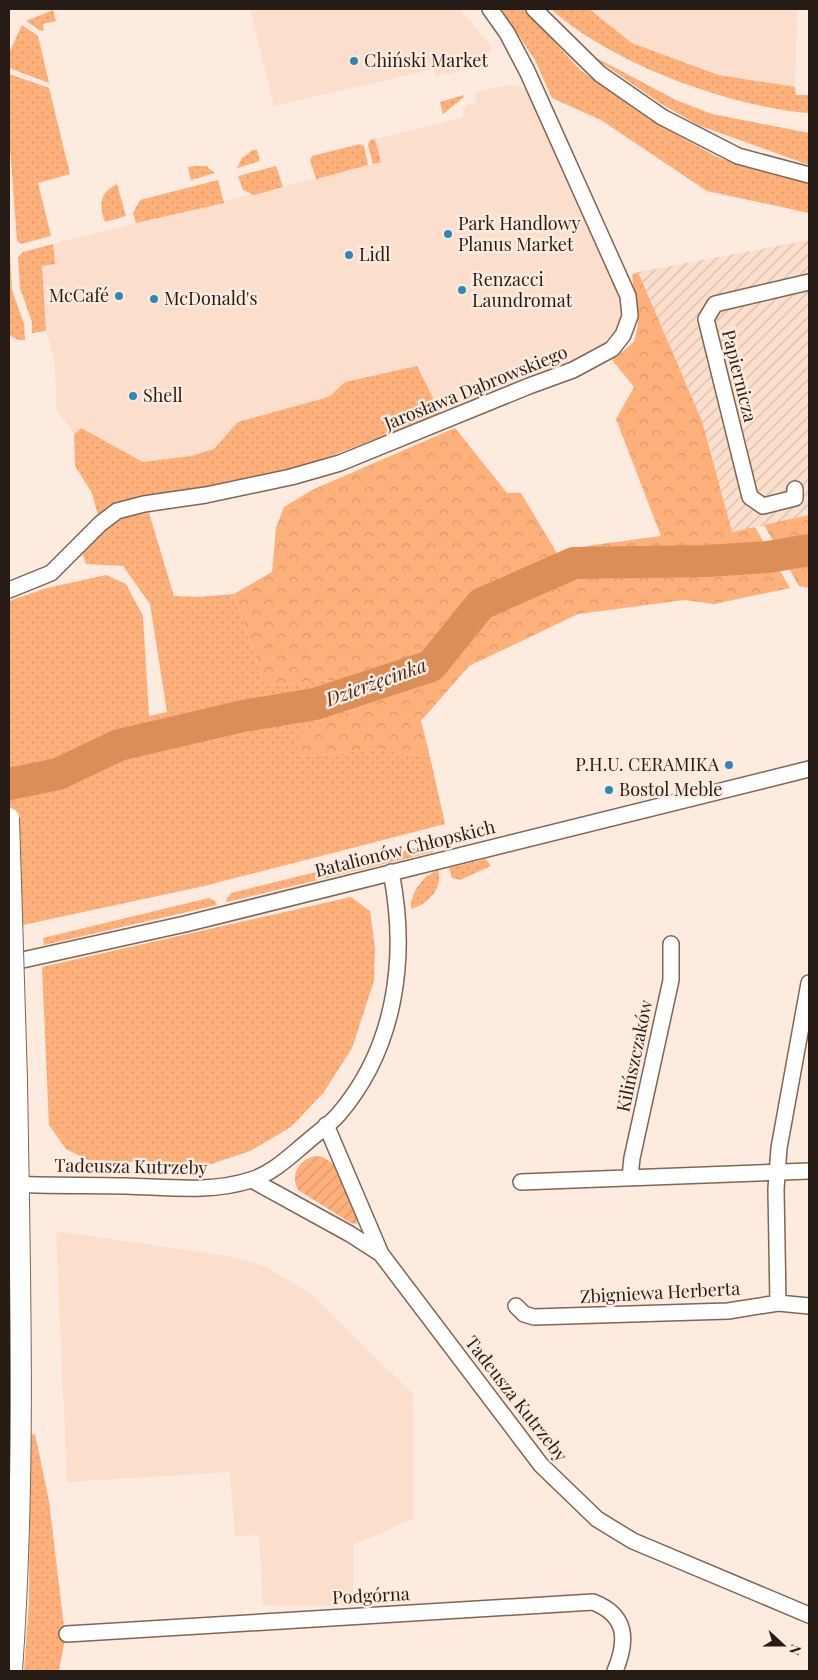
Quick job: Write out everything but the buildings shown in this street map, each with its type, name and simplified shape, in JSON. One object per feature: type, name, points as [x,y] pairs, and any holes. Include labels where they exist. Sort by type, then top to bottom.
[{"type":"street","name":"Jarosława Dąbrowskiego","points":[[9,590],[51,573],[117,511],[291,477],[340,463],[573,370],[612,350],[623,335],[630,316],[628,296],[527,71],[507,33],[490,9]]},
{"type":"street","points":[[534,9],[600,74],[662,117],[738,156],[809,175]]},
{"type":"street","name":"Papiernicza","points":[[795,488],[795,498],[763,506],[750,497],[706,319],[715,304],[809,282]]},
{"type":"street","name":"Batalionów Chłopskich","points":[[9,963],[185,924],[391,872],[684,802],[809,769]]},
{"type":"street","points":[[9,818],[17,1080],[14,1184],[21,1510],[12,1671]]},
{"type":"street","name":"Tadeusza Kutrzeby","points":[[14,1184],[204,1188],[252,1180],[274,1169],[337,1116],[369,1072],[390,1016],[396,991],[398,963],[391,872]]},
{"type":"street","name":"Kilińszczaków","points":[[630,1177],[632,1158],[671,980],[671,944]]},
{"type":"street","points":[[778,1303],[777,1170],[779,1148],[809,983]]},
{"type":"street","name":"Tadeusza Kutrzeby","points":[[326,1125],[381,1254],[541,1466],[597,1518],[633,1541],[809,1615]]},
{"type":"street","points":[[521,1182],[809,1170]]},
{"type":"street","name":"Tadeusza Kutrzeby","points":[[252,1180],[350,1234],[381,1254]]},
{"type":"street","name":"Zbigniewa Herberta","points":[[516,1306],[524,1314],[534,1317],[728,1311],[778,1303],[809,1306]]},
{"type":"street","name":"Podgórna","points":[[67,1634],[592,1602],[606,1607],[620,1624],[623,1646],[615,1671]]},
{"type":"shaded area","points":[[250,9],[460,9],[492,50],[483,65],[436,77],[434,69],[274,106]]},
{"type":"shaded area","points":[[589,9],[797,9],[795,87],[718,75],[632,43]]},
{"type":"shaded area","points":[[509,85],[520,86],[529,91],[577,194],[623,303],[623,318],[618,330],[608,344],[593,354],[441,414],[417,366],[345,382],[329,397],[238,422],[214,449],[191,456],[143,462],[81,428],[74,435],[56,408],[55,361],[46,331],[42,265],[55,264],[53,244],[381,162],[375,139],[462,118],[466,105],[476,103],[475,92]]},
{"type":"shaded area","points":[[809,240],[809,515],[732,533],[702,421],[638,272]]},
{"type":"shaded area","points":[[56,1231],[234,1257],[264,1266],[311,1294],[413,1394],[413,1519],[353,1545],[353,1606],[263,1605],[259,1535],[235,1536],[230,1472],[67,1482]]},
{"type":"green space","points":[[501,9],[524,9],[580,70],[650,120],[719,158],[809,184],[809,213],[707,191],[601,120],[552,98],[535,60]]},
{"type":"green space","points":[[551,9],[589,9],[632,43],[718,75],[795,87],[796,95],[809,95],[809,113],[744,102],[672,79],[605,47],[576,29]]},
{"type":"green space","points":[[53,10],[56,21],[43,24],[44,30],[41,31],[26,21]]},
{"type":"green space","points":[[22,25],[38,36],[49,83],[9,68],[9,53]]},
{"type":"green space","points":[[589,54],[676,100],[712,114],[809,133],[809,165],[698,125],[660,103]]},
{"type":"green space","points":[[9,74],[49,88],[70,174],[38,183],[51,236],[21,244],[17,241],[9,134]]},
{"type":"green space","points":[[464,95],[463,98],[443,114],[440,102]]},
{"type":"green space","points":[[375,139],[381,162],[373,164],[368,145],[370,140]]},
{"type":"green space","points":[[360,144],[364,146],[368,165],[316,179],[310,160],[312,156]]},
{"type":"green space","points":[[253,150],[257,150],[260,161],[237,168],[242,158]]},
{"type":"green space","points":[[206,166],[215,173],[191,180],[188,167]]},
{"type":"green space","points":[[276,166],[283,187],[254,195],[243,190],[238,176]]},
{"type":"green space","points":[[218,180],[224,203],[136,223],[133,213],[140,200]]},
{"type":"green space","points":[[117,184],[126,216],[105,222],[101,205],[102,200],[107,191]]},
{"type":"green space","points":[[9,236],[12,290],[24,324],[25,340],[18,340],[9,335]]},
{"type":"green space","points":[[53,244],[55,264],[42,266],[46,331],[32,333],[32,322],[20,288],[18,257],[23,252]]},
{"type":"green space","points":[[638,272],[702,421],[732,532],[755,527],[790,588],[714,604],[685,600],[578,614],[469,666],[421,721],[430,757],[377,749],[299,757],[297,743],[307,725],[360,708],[346,686],[330,680],[265,686],[234,594],[272,572],[276,528],[284,507],[312,490],[455,428],[507,493],[521,493],[561,560],[587,546],[661,536],[616,419],[634,387],[612,360],[634,342],[638,325],[632,275]]},
{"type":"green space","points":[[417,366],[441,414],[297,469],[202,491],[124,500],[110,505],[98,516],[92,493],[75,466],[74,435],[81,428],[143,462],[191,456],[214,449],[238,422],[329,397],[345,382]]},
{"type":"green space","points":[[149,513],[174,596],[199,597],[234,594],[265,686],[330,680],[346,686],[360,708],[307,725],[299,757],[377,749],[430,757],[445,824],[204,886],[9,928],[9,601],[47,588],[106,575],[126,584],[143,616],[149,716],[167,712],[150,604],[123,566],[86,564],[81,549],[123,516]]},
{"type":"green space","points":[[809,515],[809,588],[799,586],[764,525]]},
{"type":"green space","points":[[427,845],[432,848],[433,852],[227,902],[226,900],[231,893]]},
{"type":"green space","points":[[486,859],[491,866],[460,880],[452,878],[449,868]]},
{"type":"green space","points":[[438,870],[439,883],[433,895],[423,904],[411,909],[413,896],[418,885]]},
{"type":"green space","points":[[351,897],[370,911],[375,948],[374,981],[352,1048],[324,1092],[291,1127],[250,1151],[208,1165],[88,1160],[66,1149],[49,1125],[42,967]]},
{"type":"green space","points":[[209,898],[215,901],[217,905],[44,945],[43,938]]},
{"type":"green space","points":[[316,1156],[323,1157],[333,1164],[357,1219],[357,1224],[351,1223],[298,1190],[295,1178],[298,1168],[305,1160]]},
{"type":"green space","points":[[35,1434],[49,1501],[64,1627],[65,1639],[59,1671],[24,1671],[29,1602],[30,1435]]},
{"type":"waterway","name":"Dzierżęcinka","points":[[9,784],[58,774],[119,745],[243,716],[315,704],[431,666],[481,604],[574,563],[707,561],[768,557],[809,550]]},
{"type":"place","name":"Chiński Market","points":[[354,61]]},
{"type":"place","name":"Park Handlowy Planus Market","points":[[448,234]]},
{"type":"place","name":"Lidl","points":[[349,255]]},
{"type":"place","name":"Renzacci Laundromat","points":[[462,290]]},
{"type":"place","name":"McCafé","points":[[119,296]]},
{"type":"place","name":"McDonald's","points":[[154,299]]},
{"type":"place","name":"Shell","points":[[133,396]]},
{"type":"place","name":"P.H.U. CERAMIKA","points":[[729,765]]},
{"type":"place","name":"Bostol Meble","points":[[609,790]]}]
